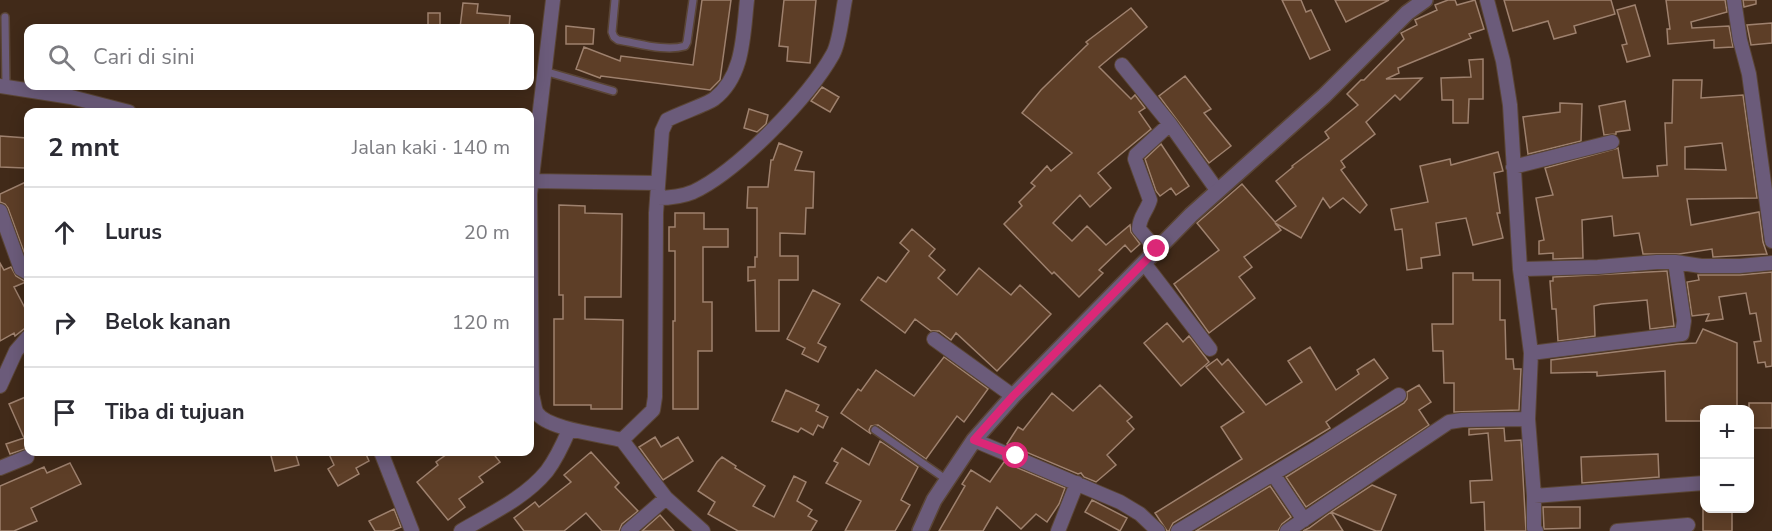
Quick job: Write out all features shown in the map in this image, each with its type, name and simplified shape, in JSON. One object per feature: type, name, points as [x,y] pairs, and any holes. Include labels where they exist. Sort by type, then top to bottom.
[{"type":"street","points":[[534,121],[537,70],[553,0]]},
{"type":"street","points":[[622,440],[652,410],[655,396],[657,198],[662,131],[667,120],[712,100],[728,86],[740,61],[747,0]]},
{"type":"street","points":[[657,198],[674,198],[692,192],[714,180],[746,155],[785,116],[814,82],[835,52],[845,0]]},
{"type":"street","points":[[920,531],[934,500],[974,440],[1013,396],[1217,190],[1324,96],[1407,13],[1425,0]]},
{"type":"street","points":[[1487,0],[1503,61],[1510,105],[1520,268],[1531,353],[1528,419],[1536,531]]},
{"type":"street","points":[[1734,0],[1740,40],[1749,75],[1772,241]]},
{"type":"street","points":[[1122,65],[1170,124],[1217,190]]},
{"type":"street","points":[[3,86],[24,89]]},
{"type":"street","points":[[28,90],[71,97],[114,108]]},
{"type":"street","points":[[1157,249],[1139,229],[1140,218],[1149,206],[1150,200],[1135,159],[1136,154],[1170,124]]},
{"type":"street","points":[[1514,167],[1612,142]]},
{"type":"street","points":[[534,190],[658,183]]},
{"type":"street","points":[[0,211],[21,268],[24,270]]},
{"type":"street","points":[[1520,268],[1598,267],[1675,261],[1701,266],[1772,263]]},
{"type":"street","points":[[1531,353],[1682,333],[1684,321],[1675,261]]},
{"type":"street","points":[[1144,263],[1210,348]]},
{"type":"street","points":[[934,339],[1013,396]]},
{"type":"street","points":[[0,386],[16,351],[24,342]]},
{"type":"street","points":[[1178,531],[1318,447],[1399,394]]},
{"type":"street","points":[[534,403],[537,414],[550,423],[622,440],[666,498],[703,531]]},
{"type":"street","points":[[1287,531],[1449,422],[1528,419]]},
{"type":"street","points":[[461,531],[520,496],[546,472],[560,450],[569,429]]},
{"type":"street","points":[[974,440],[1120,501],[1140,514],[1158,531]]},
{"type":"street","points":[[0,468],[27,456]]},
{"type":"street","points":[[383,456],[412,531]]},
{"type":"street","points":[[1274,474],[1304,520]]},
{"type":"street","points":[[1058,531],[1077,483]]},
{"type":"street","points":[[1534,496],[1700,483]]},
{"type":"street","points":[[628,531],[666,498]]},
{"type":"street","points":[[1617,531],[1688,525]]},
{"type":"lane","points":[[615,0],[612,32],[618,40],[680,48],[687,42],[693,0]]},
{"type":"lane","points":[[3,86],[5,18]]},
{"type":"lane","points":[[537,70],[613,91]]},
{"type":"lane","points":[[875,430],[948,480]]},
{"type":"building","points":[[702,0],[731,0],[720,80],[710,90],[601,76],[600,78],[576,69],[584,47],[620,61],[621,56],[693,65]]},
{"type":"building","points":[[784,0],[816,0],[810,63],[787,61],[788,47],[779,46]]},
{"type":"building","points":[[1282,0],[1301,0],[1306,12],[1311,10],[1330,50],[1310,59]]},
{"type":"building","points":[[1335,0],[1389,0],[1346,22]]},
{"type":"building","points":[[1455,0],[1457,5],[1475,0],[1484,29],[1469,34],[1471,38],[1398,68],[1399,73],[1386,79],[1422,78],[1400,100],[1395,95],[1366,122],[1375,134],[1341,161],[1345,167],[1341,170],[1367,205],[1360,213],[1343,198],[1330,208],[1323,198],[1301,238],[1275,223],[1281,230],[1244,257],[1252,267],[1239,277],[1255,298],[1209,333],[1174,284],[1219,250],[1197,223],[1242,184],[1275,222],[1296,206],[1276,181],[1329,138],[1325,132],[1358,105],[1347,94],[1404,39],[1401,33],[1417,25],[1415,20],[1437,10],[1435,5]]},
{"type":"building","points":[[1504,0],[1611,0],[1615,14],[1574,26],[1576,33],[1554,39],[1548,21],[1513,31]]},
{"type":"building","points":[[1666,0],[1725,0],[1727,12],[1691,22],[1692,28],[1729,26],[1733,47],[1714,48],[1714,40],[1668,44],[1667,29],[1670,29]]},
{"type":"building","points":[[1743,0],[1756,0],[1756,4],[1744,7]]},
{"type":"building","points":[[463,3],[478,4],[477,13],[510,16],[509,24],[460,24]]},
{"type":"building","points":[[1635,5],[1650,56],[1627,62],[1622,45],[1627,44],[1617,10]]},
{"type":"building","points":[[1131,8],[1147,27],[1099,67],[1131,99],[1135,95],[1145,108],[1139,112],[1151,129],[1098,173],[1111,188],[1090,207],[1080,195],[1053,223],[1072,241],[1087,226],[1106,245],[1130,225],[1131,232],[1140,244],[1131,252],[1125,245],[1099,270],[1103,273],[1079,297],[1054,272],[1052,274],[1004,224],[1022,206],[1019,202],[1035,186],[1031,183],[1047,166],[1051,171],[1072,153],[1022,113],[1041,90],[1088,44],[1086,42]]},
{"type":"building","points":[[428,13],[440,13],[440,24],[428,24]]},
{"type":"building","points":[[1772,23],[1772,43],[1751,45],[1747,25]]},
{"type":"building","points":[[566,26],[594,29],[593,44],[566,44]]},
{"type":"building","points":[[1483,59],[1483,99],[1469,99],[1468,123],[1453,123],[1453,100],[1442,100],[1441,78],[1471,77],[1469,60]]},
{"type":"building","points":[[1185,76],[1211,109],[1204,113],[1231,146],[1209,163],[1159,96]]},
{"type":"building","points":[[1673,80],[1702,80],[1701,98],[1743,95],[1757,198],[1687,199],[1691,225],[1759,212],[1767,254],[1713,257],[1712,249],[1679,254],[1643,254],[1639,233],[1614,236],[1612,216],[1582,220],[1583,258],[1553,259],[1553,253],[1539,254],[1539,241],[1544,240],[1536,198],[1553,195],[1545,168],[1618,148],[1623,178],[1658,176],[1657,166],[1667,165],[1665,123],[1672,123]],"holes":[[[1722,143],[1726,170],[1685,169],[1685,147]]]},
{"type":"building","points":[[822,87],[839,97],[830,112],[811,101]]},
{"type":"building","points":[[1625,101],[1630,130],[1604,135],[1599,106]]},
{"type":"building","points":[[1560,103],[1582,104],[1581,141],[1528,154],[1523,117],[1560,112]]},
{"type":"building","points":[[749,109],[768,115],[766,124],[757,132],[744,128]]},
{"type":"building","points":[[0,136],[24,138],[24,168],[0,167]]},
{"type":"building","points":[[779,143],[802,152],[795,170],[814,172],[813,208],[806,208],[805,234],[780,233],[780,256],[798,256],[798,280],[779,280],[779,331],[756,331],[755,280],[748,281],[748,267],[755,267],[755,257],[757,257],[757,208],[747,208],[748,187],[768,187],[771,160],[773,160]]},
{"type":"building","points":[[1161,144],[1189,186],[1176,195],[1171,188],[1160,196],[1156,191],[1145,159]]},
{"type":"building","points":[[1498,152],[1503,171],[1494,173],[1500,213],[1497,213],[1503,238],[1473,245],[1466,218],[1436,223],[1440,255],[1421,258],[1422,268],[1407,270],[1402,229],[1395,230],[1391,209],[1428,202],[1420,166],[1450,159],[1451,165]]},
{"type":"building","points":[[24,183],[24,252],[8,208],[0,202],[0,194]]},
{"type":"building","points":[[559,205],[585,206],[585,213],[622,214],[621,297],[585,297],[585,319],[623,320],[622,409],[591,409],[591,405],[554,405],[554,319],[563,319],[563,295],[559,295]]},
{"type":"building","points":[[675,213],[704,213],[704,229],[728,229],[728,247],[703,247],[703,302],[712,302],[712,351],[698,351],[698,409],[673,409],[675,251],[669,251],[669,227],[675,227]]},
{"type":"building","points":[[912,229],[935,249],[929,256],[945,270],[938,278],[957,295],[979,268],[1011,295],[1020,285],[1051,314],[997,371],[956,333],[951,340],[939,331],[931,331],[915,319],[905,333],[861,300],[878,277],[886,282],[909,251],[900,243]]},
{"type":"building","points":[[0,263],[4,270],[11,267],[16,276],[24,281],[14,287],[24,306],[24,329],[15,336],[14,333],[0,341]]},
{"type":"building","points":[[1667,271],[1674,326],[1650,329],[1647,300],[1601,304],[1594,306],[1595,336],[1558,341],[1556,309],[1552,309],[1550,281],[1553,281],[1553,277]]},
{"type":"building","points":[[1772,272],[1772,366],[1766,367],[1765,362],[1758,363],[1754,342],[1761,341],[1756,313],[1750,314],[1746,293],[1719,297],[1723,319],[1706,321],[1709,314],[1692,316],[1687,282],[1699,280],[1698,275]]},
{"type":"building","points":[[1453,273],[1473,273],[1473,280],[1500,280],[1500,320],[1505,320],[1506,359],[1513,359],[1514,369],[1521,369],[1519,410],[1454,412],[1454,383],[1444,383],[1443,351],[1433,351],[1432,324],[1453,324]]},
{"type":"building","points":[[813,290],[840,304],[818,343],[826,347],[818,362],[802,354],[805,348],[787,339]]},
{"type":"building","points":[[1167,323],[1183,342],[1189,336],[1209,362],[1181,386],[1144,343]]},
{"type":"building","points":[[1703,329],[1737,343],[1737,405],[1700,405],[1700,421],[1666,421],[1665,371],[1597,376],[1597,372],[1551,373],[1551,360],[1696,343]]},
{"type":"building","points":[[1310,347],[1336,390],[1359,374],[1357,370],[1374,359],[1388,378],[1326,422],[1330,428],[1173,523],[1167,531],[1155,513],[1242,459],[1221,427],[1244,412],[1206,367],[1217,359],[1222,365],[1228,359],[1266,405],[1302,382],[1288,361]]},
{"type":"building","points":[[944,357],[988,389],[964,422],[957,416],[926,459],[878,425],[871,426],[869,430],[871,434],[841,413],[858,389],[861,391],[876,370],[914,396]]},
{"type":"building","points":[[1100,385],[1132,417],[1127,421],[1134,429],[1107,455],[1116,465],[1096,482],[1084,477],[1081,473],[1078,474],[1007,444],[1018,427],[1023,430],[1052,393],[1073,411]]},
{"type":"building","points":[[1419,385],[1431,402],[1419,410],[1429,425],[1306,507],[1286,477],[1404,403],[1407,399],[1407,392]]},
{"type":"building","points":[[786,390],[819,405],[816,411],[828,417],[823,428],[818,425],[813,435],[801,428],[798,432],[772,421]]},
{"type":"building","points":[[24,398],[24,438],[9,404]]},
{"type":"building","points":[[1749,403],[1772,403],[1772,428],[1754,428],[1754,405],[1749,405]]},
{"type":"building","points":[[1504,428],[1505,441],[1521,440],[1526,531],[1485,531],[1484,502],[1471,503],[1470,481],[1492,480],[1488,433],[1469,435],[1469,429]]},
{"type":"building","points":[[655,437],[661,447],[678,437],[693,461],[663,480],[639,447]]},
{"type":"building","points":[[24,438],[24,449],[10,454],[6,444]]},
{"type":"building","points":[[880,441],[918,467],[901,500],[910,505],[895,531],[845,531],[861,501],[826,483],[838,463],[834,461],[842,448],[869,465]]},
{"type":"building","points":[[591,452],[619,483],[615,487],[638,511],[622,524],[619,531],[602,531],[586,513],[564,531],[524,531],[514,518],[535,502],[539,507],[571,482],[564,475]]},
{"type":"building","points":[[1658,454],[1659,477],[1582,483],[1581,457]]},
{"type":"building","points":[[271,456],[296,456],[299,465],[275,471]]},
{"type":"building","points":[[330,456],[367,456],[369,461],[356,468],[359,474],[338,486],[328,469],[334,465]]},
{"type":"building","points":[[444,456],[495,456],[500,462],[479,477],[483,482],[459,499],[465,507],[448,520],[417,482],[438,465],[436,462]]},
{"type":"building","points":[[722,457],[736,466],[735,468],[765,486],[753,506],[774,517],[794,476],[806,482],[797,501],[812,510],[808,516],[817,521],[811,531],[738,531],[708,514],[715,502],[698,491]]},
{"type":"building","points":[[1004,462],[1065,488],[1059,504],[1047,522],[1036,514],[1021,529],[997,507],[983,531],[939,531],[965,486],[962,484],[971,470],[990,482]]},
{"type":"building","points":[[70,463],[81,484],[31,508],[37,521],[14,531],[0,531],[0,486],[44,467],[47,473]]},
{"type":"building","points":[[1372,485],[1396,495],[1381,531],[1331,512]]},
{"type":"building","points":[[1270,486],[1291,517],[1282,524],[1278,531],[1196,531]]},
{"type":"building","points":[[1092,500],[1127,518],[1120,531],[1085,512]]},
{"type":"building","points":[[1543,507],[1580,507],[1580,528],[1544,529]]},
{"type":"building","points":[[394,509],[401,527],[392,531],[375,531],[369,521]]},
{"type":"building","points":[[1331,512],[1343,531],[1303,531],[1309,528]]},
{"type":"building","points":[[1703,513],[1732,513],[1732,531],[1703,531]]},
{"type":"building","points":[[660,515],[674,531],[642,531]]},
{"type":"route","points":[[1016,456],[974,440],[1013,396],[1157,249]]}]
